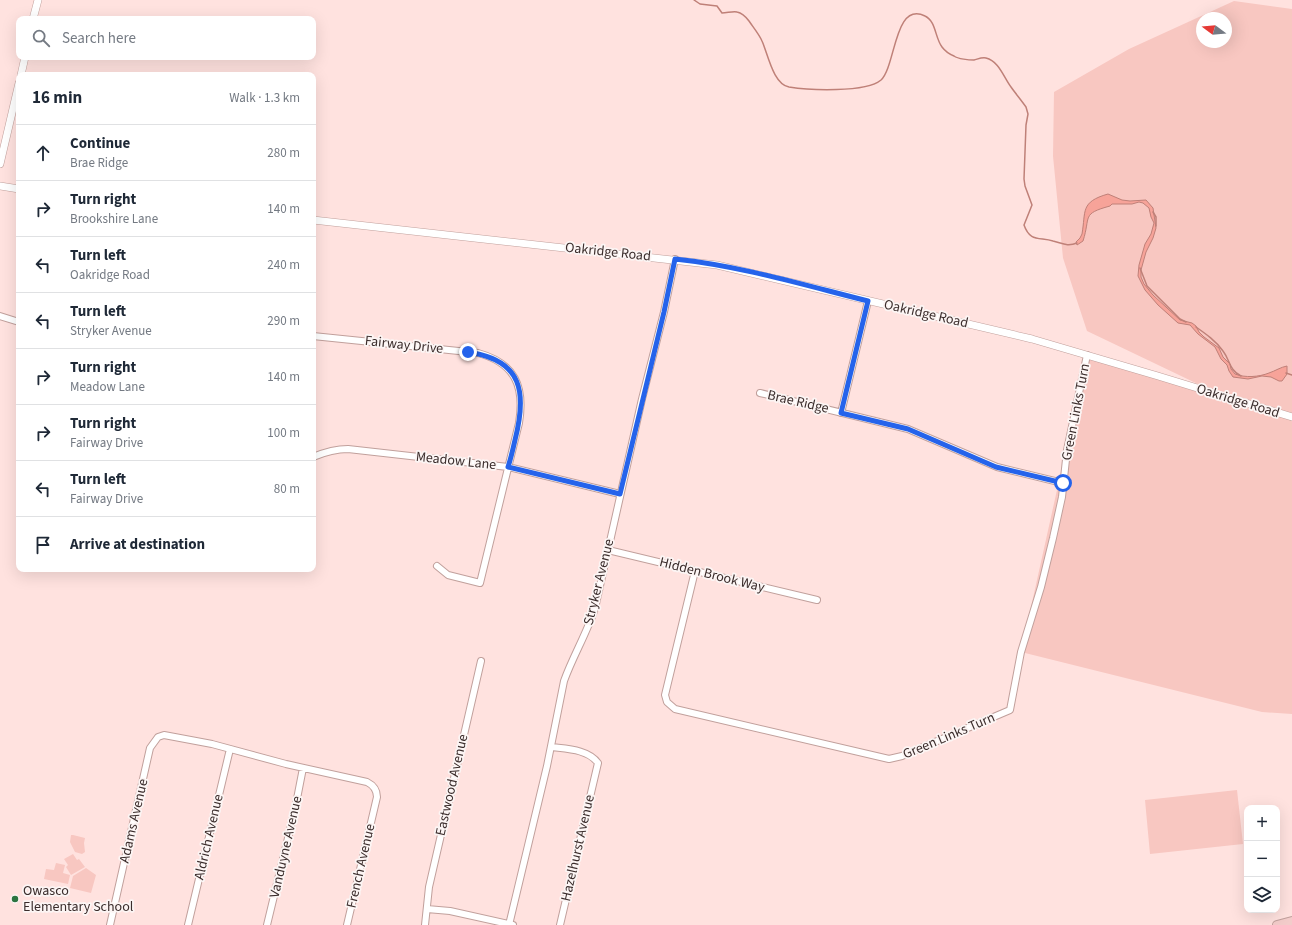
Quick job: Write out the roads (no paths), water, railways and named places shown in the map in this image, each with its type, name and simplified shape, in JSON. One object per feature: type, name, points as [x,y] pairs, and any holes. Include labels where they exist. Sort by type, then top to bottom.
[{"type":"main road","points":[[1277,925],[1292,921]]},
{"type":"street","points":[[35,16],[38,0]]},
{"type":"street","points":[[22,72],[24,60]]},
{"type":"street","points":[[0,164],[16,96]]},
{"type":"street","points":[[0,186],[16,189]]},
{"type":"street","name":"Oakridge Road","points":[[316,220],[675,259],[737,269],[1032,339],[1292,418]]},
{"type":"street","name":"Stryker Avenue","points":[[510,925],[564,681],[568,668],[591,620],[664,312],[675,259]]},
{"type":"street","points":[[841,413],[868,301]]},
{"type":"street","points":[[0,316],[16,321]]},
{"type":"street","name":"Fairway Drive","points":[[316,336],[486,355],[506,366],[514,376],[520,391],[521,399],[519,423],[480,583],[448,575],[437,566]]},
{"type":"street","name":"Green Links Turn","points":[[696,571],[665,695],[667,702],[675,708],[889,759],[902,756],[1010,710],[1021,652],[1041,587],[1060,510],[1067,450],[1087,355]]},
{"type":"street","name":"Brae Ridge","points":[[760,393],[908,429],[996,467],[1063,483]]},
{"type":"street","name":"Meadow Lane","points":[[316,455],[330,450],[348,449],[508,467],[620,494]]},
{"type":"street","name":"Hidden Brook Way","points":[[608,550],[817,600]]},
{"type":"street","name":"Eastwood Avenue","points":[[425,925],[429,887],[481,661]]},
{"type":"street","name":"Adams Avenue","points":[[110,925],[149,754],[154,741],[158,737],[168,735],[230,749]]},
{"type":"street","name":"Hazelhurst Avenue","points":[[550,746],[591,755],[598,763],[560,925]]},
{"type":"street","points":[[230,749],[303,768]]},
{"type":"street","name":"Aldrich Avenue","points":[[188,925],[230,749]]},
{"type":"street","name":"French Avenue","points":[[303,768],[370,784],[376,788],[377,793],[375,808],[347,925]]},
{"type":"street","name":"Vanduyne Avenue","points":[[267,925],[295,809],[303,768]]},
{"type":"street","points":[[427,909],[450,911],[510,925]]},
{"type":"waterway","points":[[694,0],[700,4],[717,6],[722,13],[735,12],[744,15],[761,38],[775,75],[783,85],[809,89],[850,89],[874,84],[881,80],[886,73],[901,26],[907,18],[915,14],[929,18],[942,47],[946,51],[961,59],[974,60],[984,58],[991,60],[1001,70],[1011,87],[1026,107],[1028,114],[1026,125],[1024,179],[1032,205],[1024,225],[1026,230],[1029,234],[1036,238],[1067,245],[1077,243]]},
{"type":"waterway","points":[[1153,212],[1156,217],[1156,226]]},
{"type":"waterway","points":[[1140,268],[1147,286],[1180,319],[1186,322]]},
{"type":"waterway","points":[[1196,327],[1220,347],[1234,371],[1241,376]]},
{"type":"waterway","points":[[1286,373],[1292,375]]},
{"type":"place","name":"Owasco Elementary School","points":[[15,899]]}]
